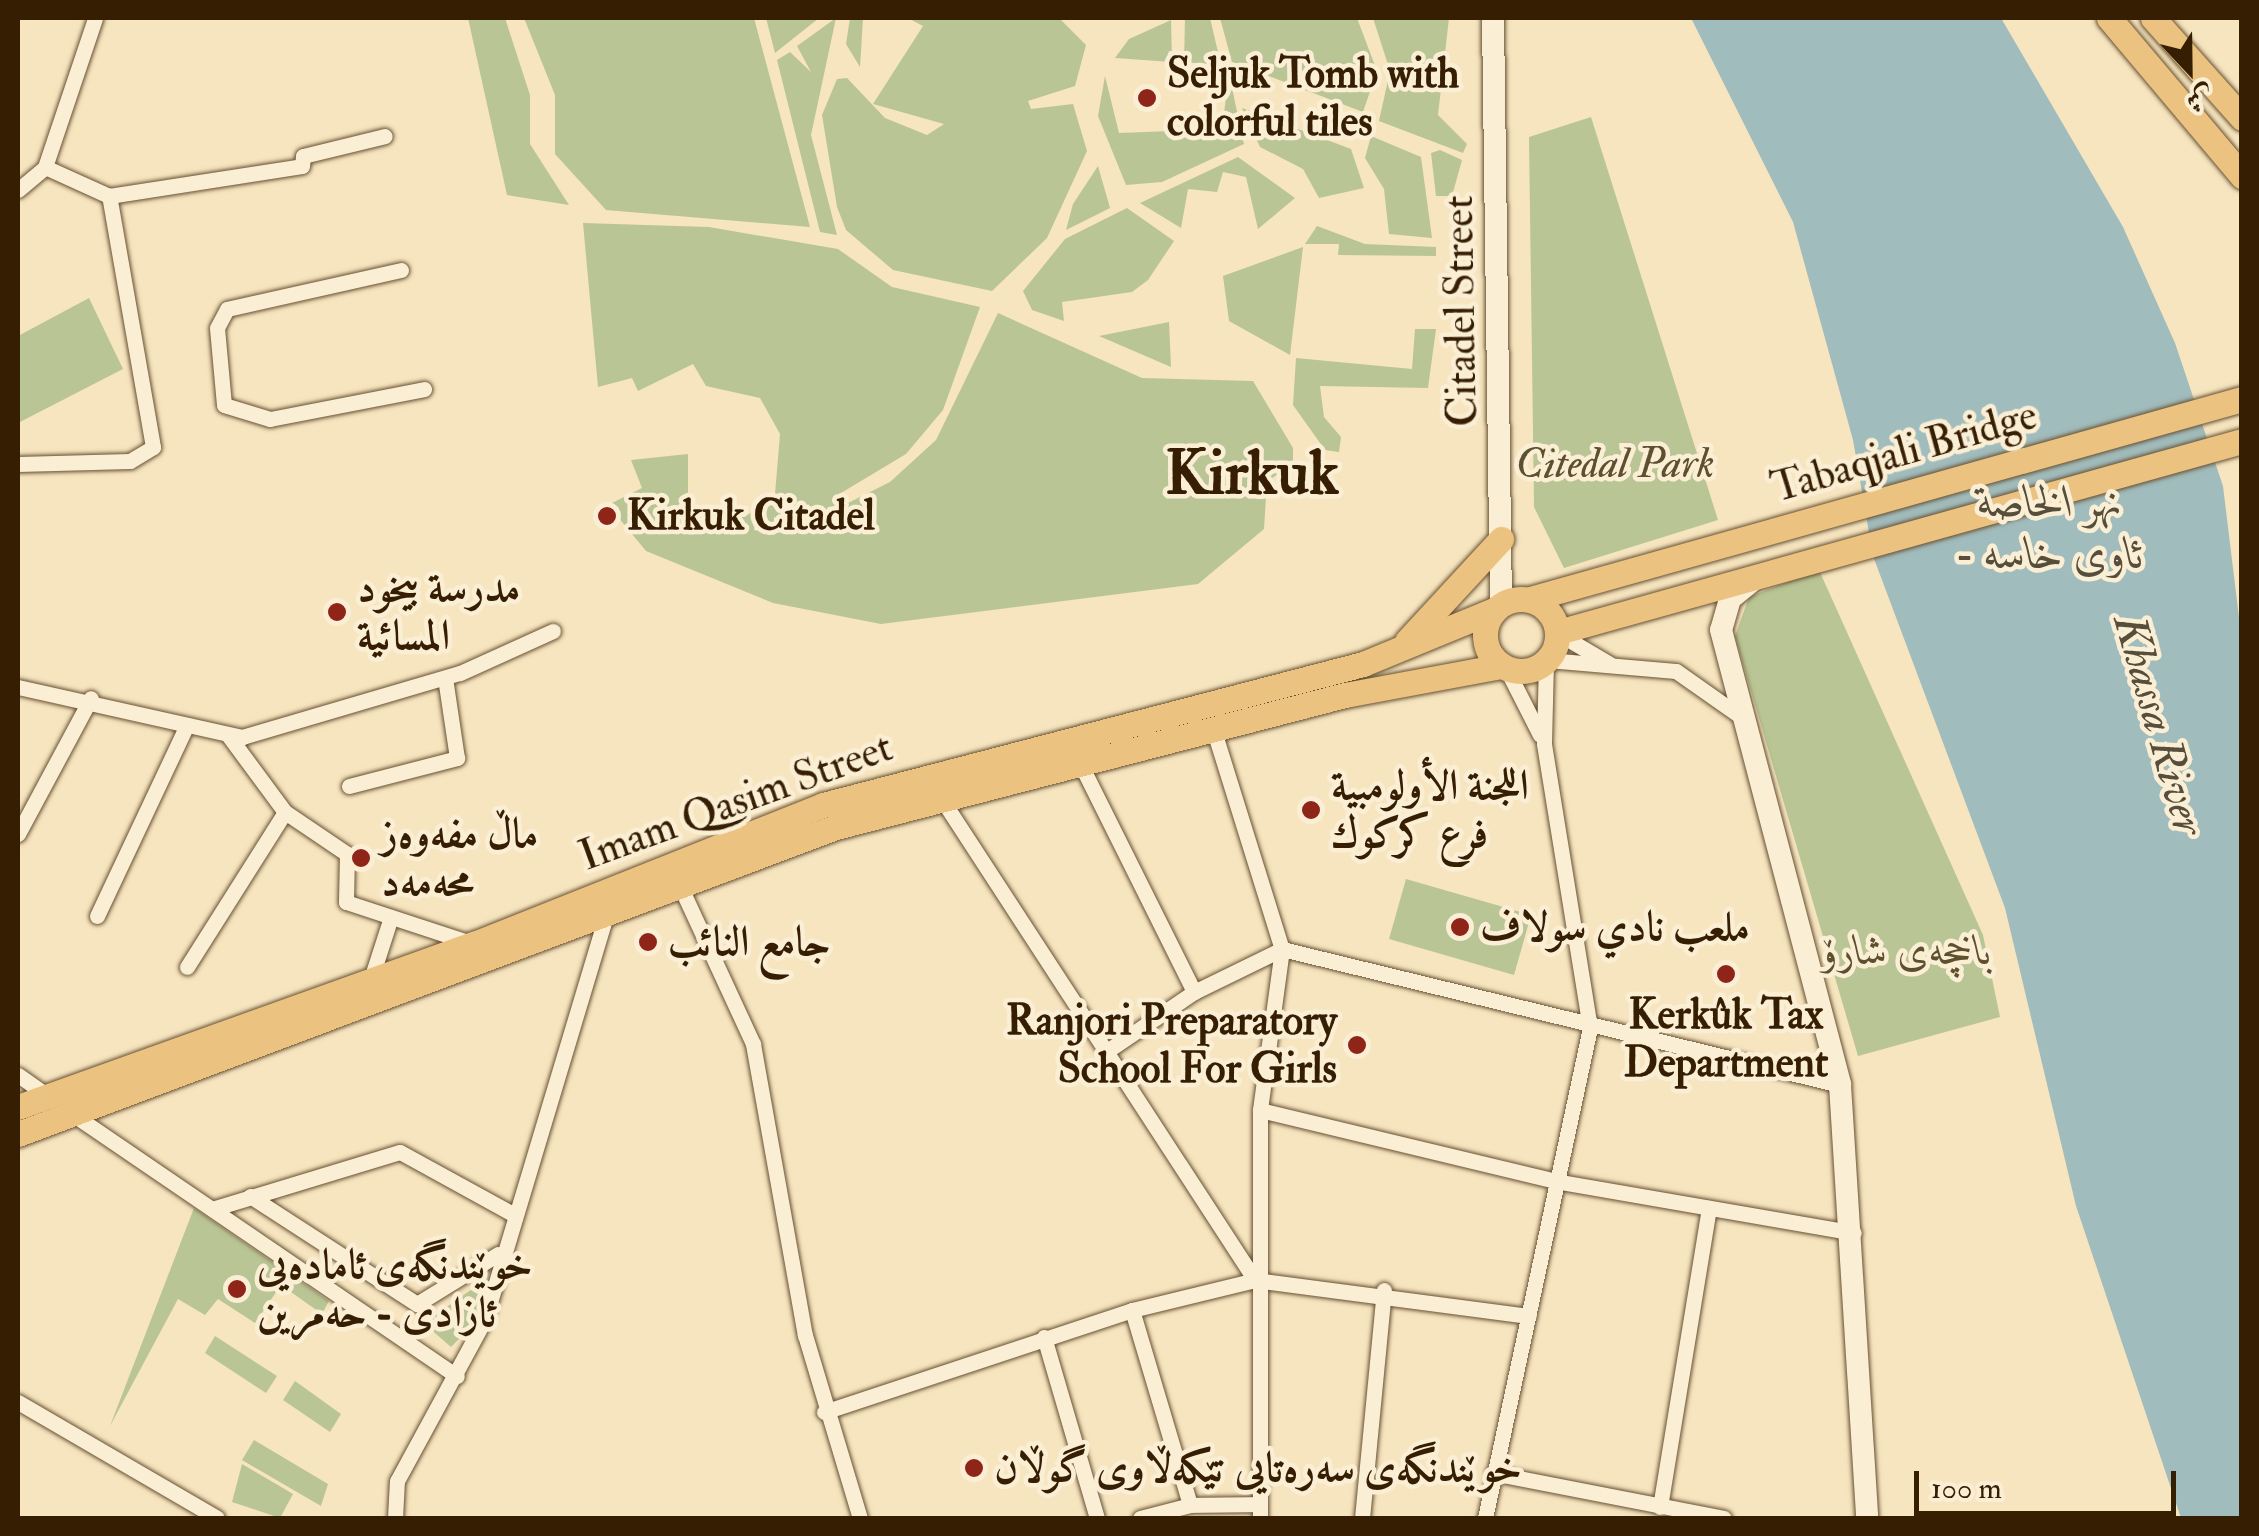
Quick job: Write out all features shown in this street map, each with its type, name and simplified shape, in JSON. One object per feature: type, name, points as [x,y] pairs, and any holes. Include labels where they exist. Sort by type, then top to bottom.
[{"type":"main road","points":[[2108,18],[2242,176]]},
{"type":"main road","points":[[2154,18],[2242,118]]},
{"type":"main road","name":"Tabaqjali Bridge","points":[[1530,599],[2235,401]]},
{"type":"main road","name":"Tabaqjali Bridge","points":[[1558,633],[2240,442]]},
{"type":"main road","points":[[1398,651],[1502,540]]},
{"type":"main road","points":[[1530,599],[1558,633],[1547,660],[1504,667],[1485,640],[1498,607],[1530,599]]},
{"type":"main road","name":"Imam Qasim Street","points":[[18,1108],[474,944],[823,805],[1398,651],[1498,607]]},
{"type":"main road","name":"Imam Qasim Street","points":[[18,1134],[836,827],[1214,728],[1504,667]]},
{"type":"main road","points":[[48,1096],[70,1114]]},
{"type":"street","points":[[18,190],[45,167],[95,18]]},
{"type":"street","name":"Citadel Street","points":[[1493,18],[1502,540],[1498,607]]},
{"type":"street","points":[[45,167],[109,196],[302,166],[303,156],[385,136]]},
{"type":"street","points":[[18,464],[130,461],[153,447],[109,196]]},
{"type":"street","points":[[402,270],[227,310],[217,328],[224,405],[270,419],[424,389]]},
{"type":"street","points":[[1760,575],[1721,618],[1840,1085],[1854,1233],[1867,1518]]},
{"type":"street","points":[[20,691],[91,698],[228,735],[445,678],[553,632]]},
{"type":"street","points":[[1558,633],[1610,664]]},
{"type":"street","points":[[1485,1518],[1590,1028],[1544,744],[1547,660],[1676,671],[1746,723]]},
{"type":"street","points":[[1504,667],[1544,744]]},
{"type":"street","points":[[349,786],[456,758],[445,678]]},
{"type":"street","points":[[18,834],[91,698]]},
{"type":"street","points":[[97,916],[187,726]]},
{"type":"street","points":[[1140,1518],[1190,1505],[1260,1511],[1256,1280],[1260,1110],[1282,949],[1214,728]]},
{"type":"street","points":[[228,735],[284,812],[347,854],[346,902],[474,944]]},
{"type":"street","points":[[1080,763],[1194,992]]},
{"type":"street","points":[[941,798],[1256,1280]]},
{"type":"street","points":[[187,967],[284,812]]},
{"type":"street","points":[[681,888],[714,943],[757,1056],[824,1412],[860,1518]]},
{"type":"street","points":[[395,1518],[397,1481],[458,1376],[485,1319],[498,1254],[549,1130],[606,916]]},
{"type":"street","points":[[370,982],[391,917]]},
{"type":"street","points":[[1107,1051],[1194,992],[1282,949],[1590,1028],[1840,1085]]},
{"type":"street","points":[[18,1075],[48,1096]]},
{"type":"street","points":[[1260,1110],[1560,1182],[1854,1233]]},
{"type":"street","points":[[70,1114],[458,1376]]},
{"type":"street","points":[[212,1209],[400,1152],[513,1214]]},
{"type":"street","points":[[250,1196],[417,1304],[498,1254]]},
{"type":"street","points":[[1660,1507],[1708,1208]]},
{"type":"street","points":[[824,1412],[1132,1310],[1256,1280],[1384,1290],[1530,1316]]},
{"type":"street","points":[[1362,1518],[1384,1290]]},
{"type":"street","points":[[1132,1310],[1190,1505]]},
{"type":"street","points":[[1044,1337],[1097,1518]]},
{"type":"street","points":[[18,1402],[218,1518]]},
{"type":"street","points":[[1493,1472],[1724,1518]]},
{"type":"green space","points":[[468,18],[505,18],[530,95],[530,144],[569,205],[507,195]]},
{"type":"green space","points":[[524,18],[754,18],[810,227],[606,210],[555,154],[555,95]]},
{"type":"green space","points":[[766,18],[819,18],[775,53]]},
{"type":"green space","points":[[836,18],[811,135],[837,235],[820,232],[777,60],[790,52],[811,72],[797,46]]},
{"type":"green space","points":[[850,18],[863,18],[860,67],[846,44]]},
{"type":"green space","points":[[908,18],[1059,18],[1086,45],[1075,86],[1028,101],[1031,109],[1073,104],[1087,151],[1047,238],[992,291],[893,270],[846,230],[837,207],[822,115],[837,79],[847,78],[885,118],[927,135],[944,124],[873,104],[923,26]]},
{"type":"green space","points":[[1185,18],[1210,18],[1221,65],[1184,62]]},
{"type":"green space","points":[[1220,18],[1357,18],[1377,71],[1363,112],[1232,62]]},
{"type":"green space","points":[[1373,18],[1449,18],[1438,115],[1467,144],[1463,153],[1379,121],[1390,71]]},
{"type":"green space","points":[[1171,20],[1172,62],[1115,58],[1129,39]]},
{"type":"green space","points":[[1229,74],[1244,144],[1162,182],[1126,185],[1098,116],[1105,76],[1119,133],[1222,129]]},
{"type":"green space","points":[[1242,108],[1351,149],[1364,188],[1319,198],[1303,169],[1260,147]]},
{"type":"green space","name":"Citedal Park","points":[[1591,117],[1718,520],[1564,568],[1534,507],[1529,137]]},
{"type":"green space","points":[[1371,136],[1421,157],[1432,238],[1389,234],[1384,189],[1365,158]]},
{"type":"green space","points":[[1440,150],[1462,160],[1452,196],[1436,196],[1431,153]]},
{"type":"green space","points":[[1238,157],[1295,198],[1258,229],[1246,177],[1223,172],[1217,192],[1188,189],[1181,228],[1140,203]]},
{"type":"green space","points":[[1098,166],[1110,208],[1066,230],[1073,204]]},
{"type":"green space","points":[[1127,208],[1174,241],[1148,280],[1132,292],[1062,302],[1064,321],[1032,310],[1023,291],[1065,239]]},
{"type":"green space","points":[[583,223],[709,227],[838,249],[892,287],[980,307],[943,410],[906,454],[836,496],[836,509],[890,482],[936,440],[998,313],[1142,378],[1253,381],[1293,448],[1293,465],[1267,481],[1264,529],[1198,584],[881,624],[773,603],[646,551],[608,505],[642,488],[631,460],[688,454],[688,514],[745,517],[775,494],[780,434],[760,398],[706,386],[693,364],[638,391],[632,378],[598,387]]},
{"type":"green space","points":[[1317,226],[1365,244],[1436,247],[1436,256],[1338,255],[1339,244],[1305,244]]},
{"type":"green space","points":[[1303,247],[1290,355],[1229,321],[1223,276]]},
{"type":"green space","points":[[89,298],[123,369],[18,423],[18,336]]},
{"type":"green space","points":[[1169,322],[1171,367],[1099,336]]},
{"type":"green space","points":[[1415,329],[1436,329],[1428,388],[1320,386],[1324,417],[1341,437],[1339,452],[1325,450],[1293,405],[1296,358],[1412,369]]},
{"type":"green space","name":"باخچەی شارۆ","points":[[1819,570],[1983,935],[2000,1017],[1858,1056],[1735,636],[1749,597]]},
{"type":"green space","name":"ملعب نادي سولاف","points":[[1406,879],[1531,915],[1514,975],[1389,939]]},
{"type":"green space","points":[[194,1208],[329,1301],[322,1314],[281,1285],[255,1323],[218,1299],[205,1315],[178,1299],[110,1426]]},
{"type":"green space","points":[[482,1282],[472,1326],[451,1347],[428,1327],[431,1318]]},
{"type":"green space","points":[[215,1336],[277,1376],[266,1393],[205,1353]]},
{"type":"green space","points":[[295,1381],[341,1414],[330,1432],[283,1400]]},
{"type":"green space","points":[[254,1440],[328,1484],[321,1506],[242,1460]]},
{"type":"green space","points":[[242,1464],[293,1494],[280,1518],[232,1502]]},
{"type":"water","name":"نهر الخاصة - ئاوی خاسە","points":[[1691,18],[2001,18],[2123,227],[2175,343],[2223,486],[2241,634],[2241,1518],[2181,1518],[2076,1206],[2005,908],[1873,556],[1853,440],[1793,222]]},
{"type":"place","name":"Seljuk Tomb with colorful tiles","points":[[1147,98]]},
{"type":"place","name":"Kirkuk Citadel","points":[[607,516]]},
{"type":"place","name":"مدرسة بيخود المسائية","points":[[337,612]]},
{"type":"place","name":"اللجنة الأولومبية فرع كركوك","points":[[1311,810]]},
{"type":"place","name":"ماڵ مفەوەز محەمەد","points":[[361,858]]},
{"type":"place","name":"ملعب نادي سولاف","points":[[1460,927]]},
{"type":"place","name":"جامع النائب","points":[[648,942]]},
{"type":"place","name":"Kerkûk Tax Department","points":[[1726,974]]},
{"type":"place","name":"Ranjori Preparatory School For Girls","points":[[1357,1045]]},
{"type":"place","name":"خوێندنگەی ئامادەیی ئازادی - حەمرین","points":[[237,1289]]},
{"type":"place","name":"خوێندنگەی سەرەتایی تێکەڵاوی گوڵان","points":[[974,1468]]},
{"type":"district","name":"Kirkuk","points":[[1252,474]]},
{"type":"water label","name":"Khassa River","points":[[2158,725]]}]
